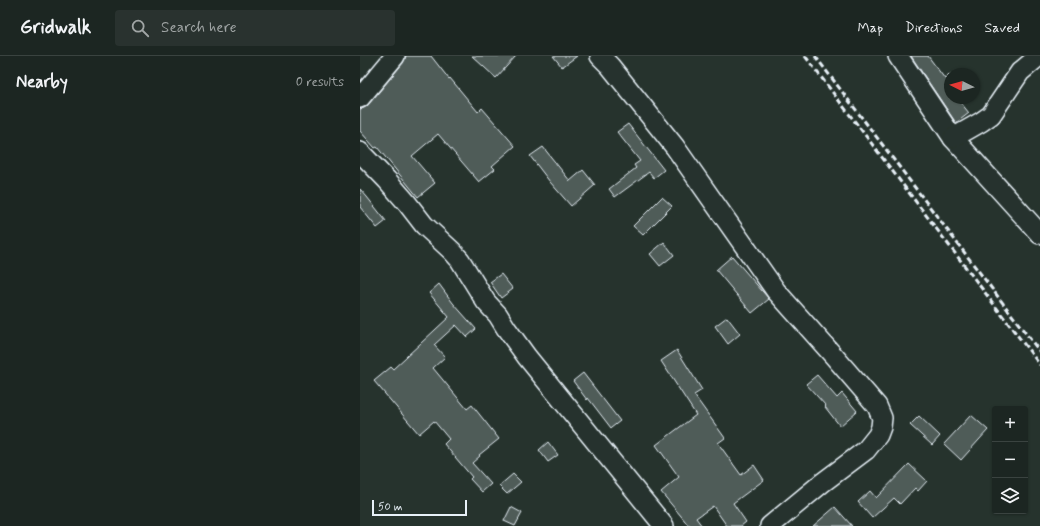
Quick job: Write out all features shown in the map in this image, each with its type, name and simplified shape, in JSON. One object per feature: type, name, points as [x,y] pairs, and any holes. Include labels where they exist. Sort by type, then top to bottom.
[{"type":"street","points":[[360,98],[395,56]]},
{"type":"street","points":[[600,56],[610,66],[675,147],[776,291],[834,355],[876,406],[882,418],[878,435],[866,450],[822,483],[770,526]]},
{"type":"street","points":[[898,56],[953,138],[1040,234]]},
{"type":"street","points":[[953,138],[991,115],[1020,72],[1039,56]]},
{"type":"street","points":[[360,152],[387,180],[424,225],[460,260],[486,302],[498,315],[527,357],[664,526]]},
{"type":"building","points":[[406,56],[431,56],[478,112],[482,108],[515,146],[492,166],[495,169],[479,182],[438,134],[412,156],[435,183],[418,197],[377,147],[375,148],[360,131],[360,109],[368,105],[403,63]]},
{"type":"building","points":[[472,56],[516,56],[496,78]]},
{"type":"building","points":[[553,56],[577,56],[562,67]]},
{"type":"building","points":[[911,56],[928,56],[944,78],[944,104],[962,104],[969,113],[956,123]]},
{"type":"building","points":[[628,124],[664,170],[654,178],[649,172],[615,197],[609,189],[636,168],[634,165],[640,161],[617,132]]},
{"type":"building","points":[[543,147],[570,181],[583,170],[595,185],[571,206],[530,156]]},
{"type":"building","points":[[360,189],[386,221],[377,228],[360,207]]},
{"type":"building","points":[[662,197],[672,206],[643,235],[633,226]]},
{"type":"building","points":[[664,242],[674,255],[660,266],[650,254]]},
{"type":"building","points":[[732,256],[769,299],[752,313],[716,270]]},
{"type":"building","points":[[501,274],[513,289],[501,298],[490,282]]},
{"type":"building","points":[[439,284],[453,303],[476,329],[467,337],[456,325],[434,345],[445,357],[433,368],[467,409],[472,405],[499,439],[479,455],[480,456],[472,463],[491,484],[482,492],[470,479],[472,477],[444,444],[449,439],[434,421],[419,434],[374,381],[391,367],[393,369],[449,317],[429,293]]},
{"type":"building","points":[[727,317],[740,334],[728,344],[715,326]]},
{"type":"building","points":[[677,350],[702,390],[694,395],[725,438],[718,443],[741,475],[754,465],[764,480],[733,503],[746,522],[741,526],[727,526],[713,506],[696,518],[702,526],[689,526],[661,492],[679,477],[656,445],[696,415],[661,361]]},
{"type":"building","points":[[583,373],[620,421],[611,428],[573,381]]},
{"type":"building","points":[[817,375],[837,398],[842,393],[857,411],[840,426],[825,407],[826,406],[806,384]]},
{"type":"building","points":[[971,415],[988,430],[961,460],[944,444]]},
{"type":"building","points":[[919,416],[940,436],[932,445],[910,425]]},
{"type":"building","points":[[548,442],[558,455],[548,462],[539,450]]},
{"type":"building","points":[[909,464],[927,481],[918,491],[915,488],[900,504],[894,498],[872,518],[858,502],[870,491],[876,498]]},
{"type":"building","points":[[513,474],[521,482],[507,494],[499,486]]},
{"type":"building","points":[[511,507],[522,513],[515,526],[504,521]]},
{"type":"building","points":[[835,507],[852,526],[813,526]]},
{"type":"railway","points":[[805,56],[1040,365]]},
{"type":"railway","points":[[815,56],[1040,352]]}]
